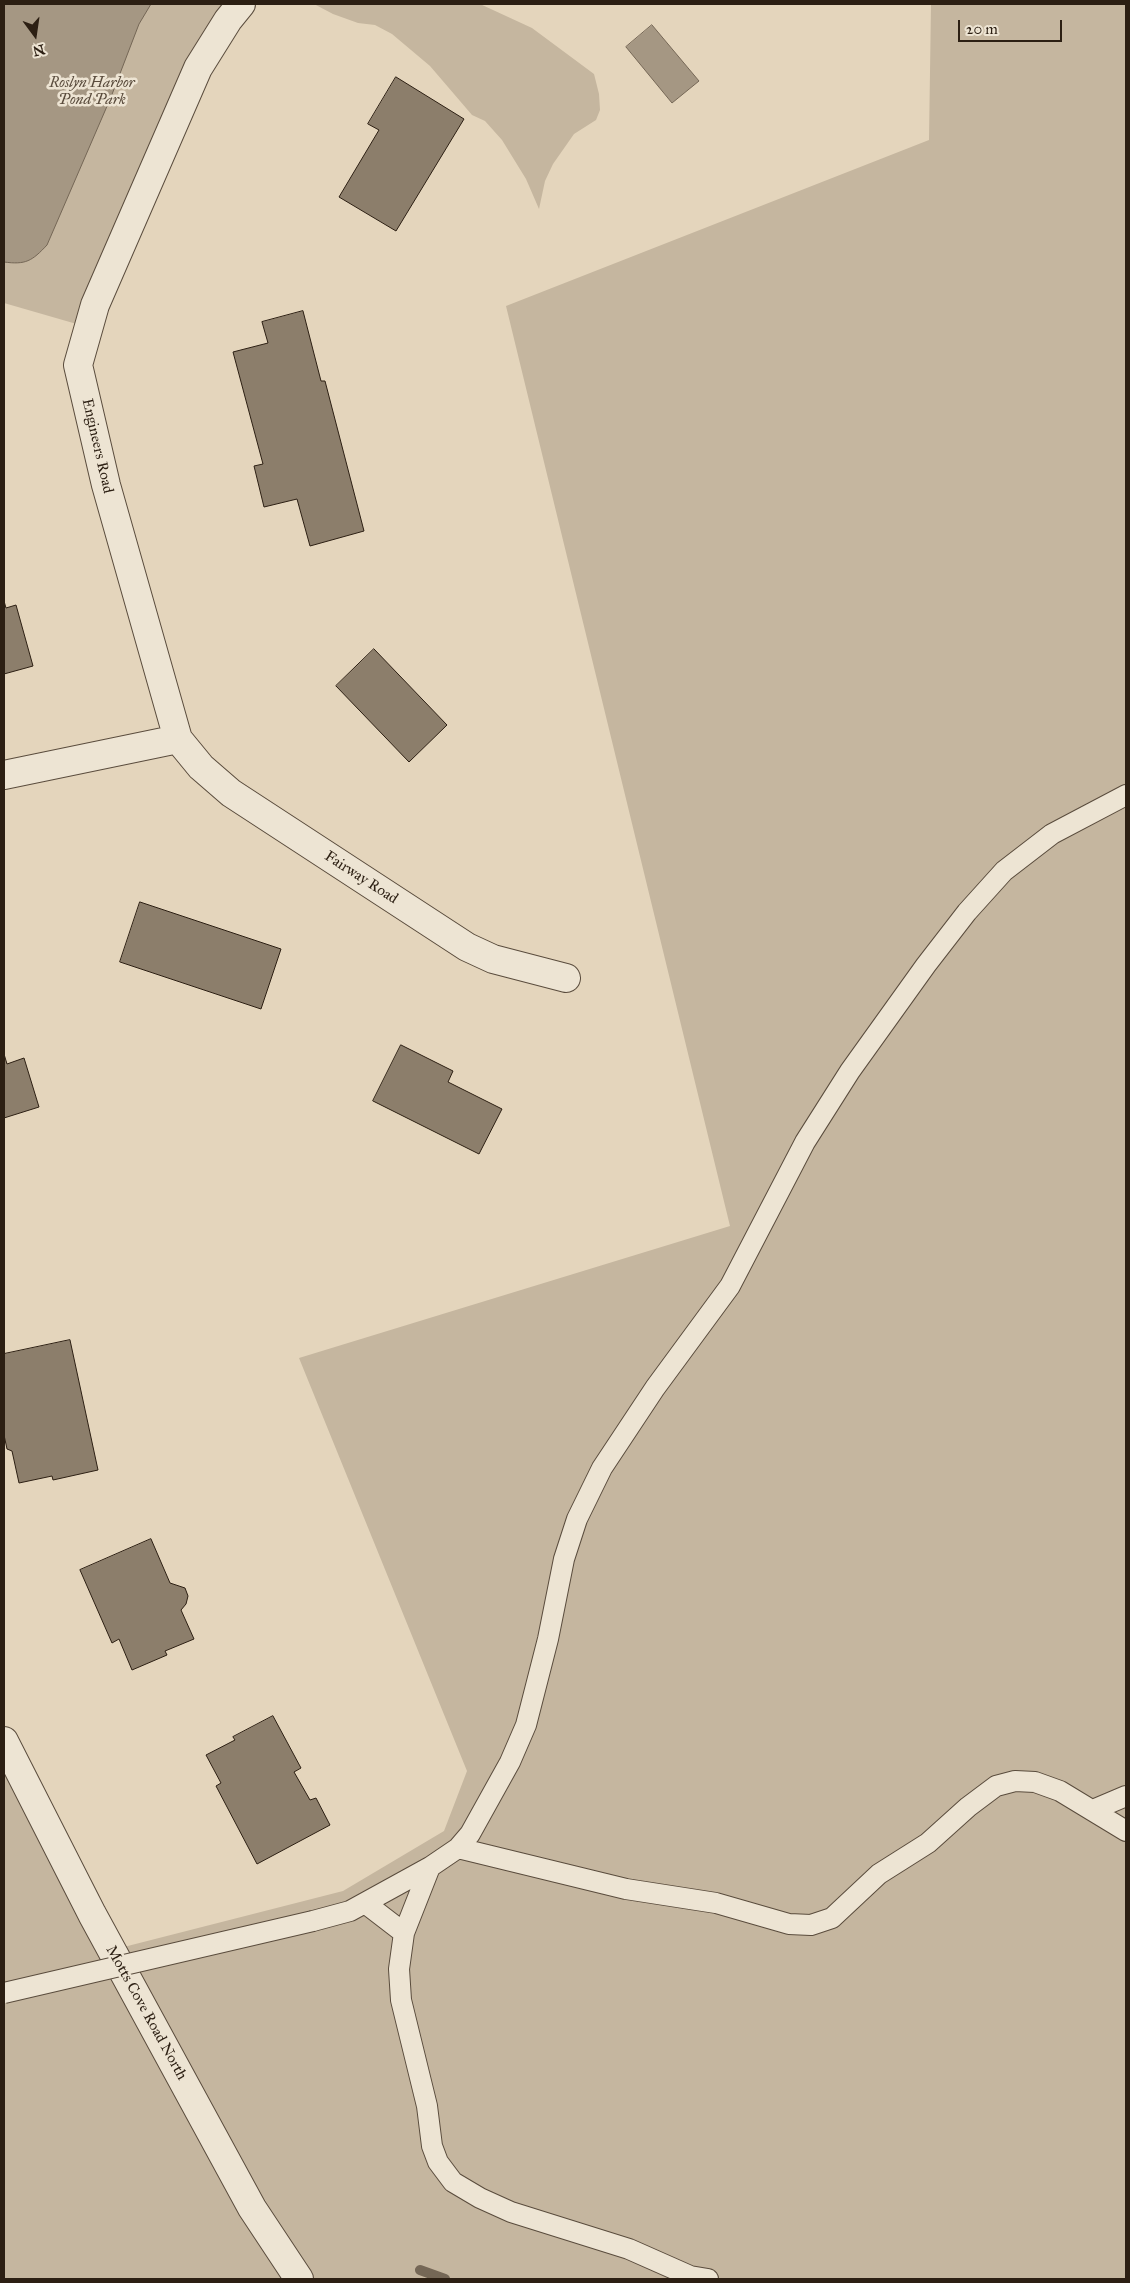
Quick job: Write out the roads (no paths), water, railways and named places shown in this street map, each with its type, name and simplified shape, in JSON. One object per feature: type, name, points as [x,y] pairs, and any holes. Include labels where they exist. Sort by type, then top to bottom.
[{"type":"street","name":"Engineers Road","points":[[178,738],[106,485],[78,365],[95,305],[198,68],[228,20],[242,4]]},
{"type":"street","points":[[4,775],[178,738]]},
{"type":"street","name":"Fairway Road","points":[[178,738],[201,767],[231,793],[467,947],[493,959],[566,978]]},
{"type":"street","name":"Motts Cove Road North","points":[[4,1741],[92,1914],[248,2199],[299,2279]]},
{"type":"lane","points":[[4,1993],[350,1911],[430,1867],[458,1848],[480,1820],[510,1762],[526,1725],[548,1639],[564,1559],[577,1520],[602,1468],[655,1388],[730,1286],[805,1142],[850,1071],[926,965],[967,912],[1004,871],[1052,834],[1126,794]]},
{"type":"lane","points":[[458,1848],[626,1889],[716,1903],[789,1924],[811,1925],[832,1918],[879,1874],[928,1843],[968,1806],[996,1786],[1015,1781],[1035,1782],[1060,1791],[1126,1831]]},
{"type":"lane","points":[[1093,1810],[1126,1796]]},
{"type":"lane","points":[[430,1867],[404,1933],[399,1969],[401,2000],[427,2106],[432,2146],[438,2162],[453,2182],[480,2198],[511,2212],[629,2249],[690,2276],[708,2279]]},
{"type":"lane","points":[[365,1903],[404,1933]]},
{"type":"waterway","points":[[420,2270],[445,2279]]},
{"type":"park label","name":"Roslyn Harbor Pond Park","points":[[92,92]]}]
